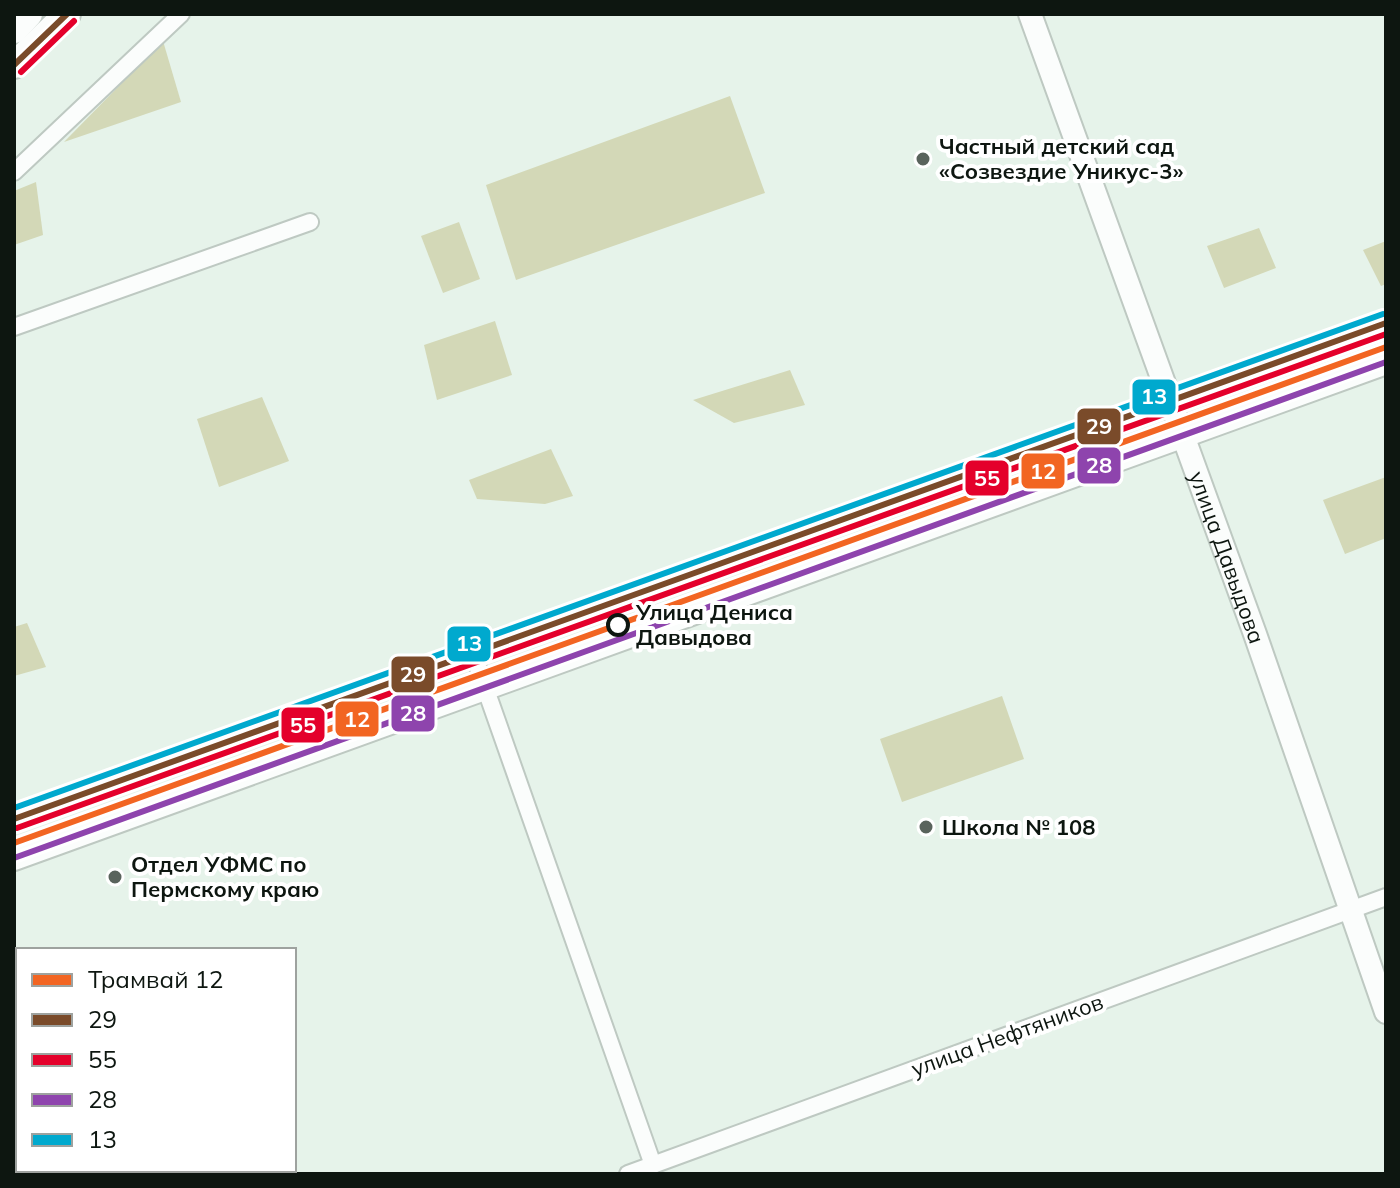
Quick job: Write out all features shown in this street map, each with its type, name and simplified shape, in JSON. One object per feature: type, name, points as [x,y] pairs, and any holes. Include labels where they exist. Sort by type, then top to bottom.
[{"type":"main road","points":[[14,30],[29,14]]},
{"type":"main road","points":[[14,65],[67,14]]},
{"type":"main road","points":[[14,819],[1386,323]]},
{"type":"main road","points":[[14,858],[1386,362]]},
{"type":"street","points":[[14,172],[181,14]]},
{"type":"street","name":"улица Давыдова","points":[[1030,14],[1255,634],[1386,1012]]},
{"type":"street","points":[[14,327],[310,222]]},
{"type":"street","points":[[473,653],[653,1165]]},
{"type":"street","name":"улица Нефтяников","points":[[628,1174],[1386,897]]},
{"type":"green space","points":[[163,41],[181,102],[64,142]]},
{"type":"green space","points":[[730,96],[765,193],[516,280],[486,185]]},
{"type":"green space","points":[[36,182],[43,235],[14,245],[14,191]]},
{"type":"green space","points":[[459,222],[480,279],[443,293],[421,236]]},
{"type":"green space","points":[[1259,228],[1276,268],[1224,288],[1207,246]]},
{"type":"green space","points":[[1386,241],[1386,284],[1381,286],[1363,250]]},
{"type":"green space","points":[[495,321],[512,375],[437,400],[424,345]]},
{"type":"green space","points":[[790,370],[805,405],[734,423],[693,400]]},
{"type":"green space","points":[[262,397],[289,461],[219,487],[197,419]]},
{"type":"green space","points":[[551,449],[573,496],[545,504],[477,499],[469,480]]},
{"type":"green space","points":[[1386,477],[1386,538],[1345,554],[1323,500]]},
{"type":"green space","points":[[27,623],[46,667],[14,676],[14,627]]},
{"type":"green space","points":[[1002,696],[1024,759],[902,802],[880,739]]},
{"type":"tram line","name":"12","points":[[14,843],[1386,347]]},
{"type":"transit line","name":"29","points":[[14,65],[67,14]]},
{"type":"transit line","name":"55","points":[[21,72],[74,21]]},
{"type":"transit line","name":"13","points":[[14,808],[1383,314]]},
{"type":"transit line","name":"29","points":[[14,819],[1386,323]]},
{"type":"transit line","name":"55","points":[[17,828],[1386,334]]},
{"type":"transit line","name":"28","points":[[14,858],[1386,362]]},
{"type":"place","name":"Частный детский сад «Созвездие Уникус-3»","points":[[923,159]]},
{"type":"place","name":"Улица Дениса Давыдова","points":[[618,625]]},
{"type":"place","name":"Школа № 108","points":[[926,827]]},
{"type":"place","name":"Отдел УФМС по Пермскому краю","points":[[115,877]]}]
